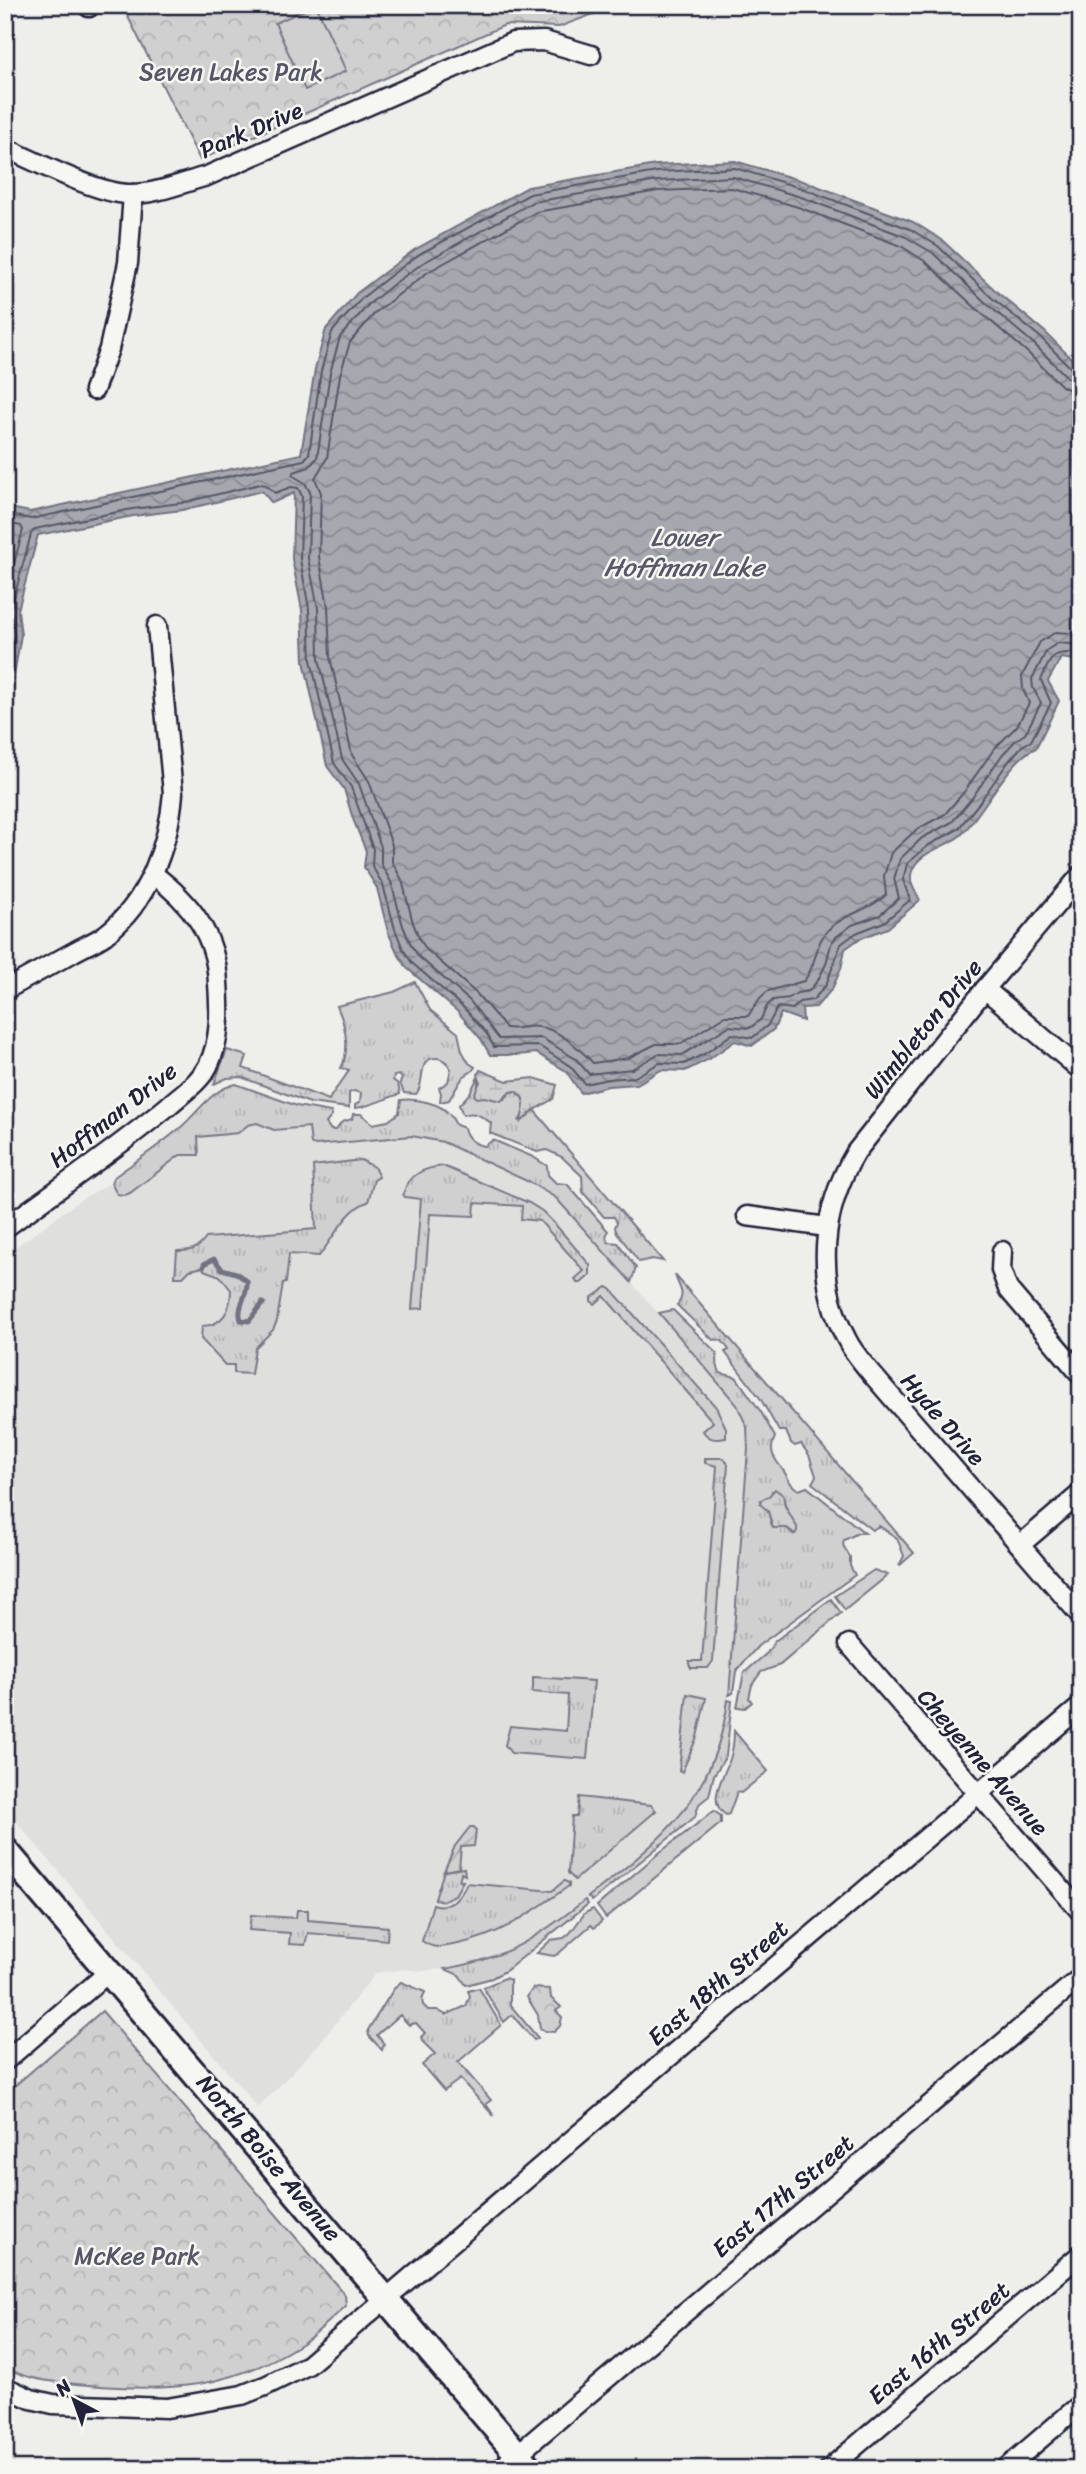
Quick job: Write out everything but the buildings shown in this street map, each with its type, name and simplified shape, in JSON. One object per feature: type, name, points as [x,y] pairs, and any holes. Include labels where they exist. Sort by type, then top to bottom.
[{"type":"street","name":"Park Drive","points":[[5,148],[60,173],[111,191],[133,194],[155,191],[207,176],[513,42],[544,41],[591,55]]},
{"type":"street","points":[[94,390],[109,349],[128,263],[133,194]]},
{"type":"street","points":[[5,990],[104,936],[137,900],[153,874],[168,829],[173,793],[157,626]]},
{"type":"street","name":"Hoffman Drive","points":[[5,1228],[149,1121],[197,1082],[207,1067],[215,1047],[219,1024],[218,968],[206,931],[197,915],[184,899],[153,874]]},
{"type":"street","name":"Wimbleton Drive","points":[[827,1227],[837,1189],[856,1152],[985,989],[1081,875]]},
{"type":"street","points":[[985,989],[1081,1070]]},
{"type":"street","points":[[747,1216],[827,1227]]},
{"type":"street","name":"Hyde Drive","points":[[827,1227],[825,1251],[830,1295],[833,1309],[852,1348],[1081,1616]]},
{"type":"street","points":[[1002,1251],[1001,1270],[1008,1289],[1081,1375]]},
{"type":"street","points":[[1020,1545],[1081,1493]]},
{"type":"street","name":"Cheyenne Avenue","points":[[849,1644],[1081,1912]]},
{"type":"street","name":"East 18th Street","points":[[5,2387],[31,2399],[53,2404],[167,2408],[242,2395],[308,2365],[1081,1706]]},
{"type":"street","name":"North Boise Avenue","points":[[5,1850],[387,2298],[516,2464]]},
{"type":"street","points":[[5,2060],[110,1971]]},
{"type":"street","name":"East 17th Street","points":[[516,2464],[1081,1976]]},
{"type":"street","name":"East 16th Street","points":[[829,2469],[1081,2254]]},
{"type":"street","points":[[1005,2469],[1081,2404]]},
{"type":"shaded area","points":[[257,1123],[274,1130],[309,1127],[311,1144],[316,1145],[426,1137],[443,1142],[545,1190],[576,1219],[729,1394],[744,1419],[748,1436],[735,1627],[726,1714],[710,1767],[682,1813],[661,1838],[600,1888],[546,1931],[511,1951],[445,1969],[406,1969],[376,1973],[317,2046],[258,2108],[5,1808],[5,1255],[80,1200],[111,1183],[113,1187],[130,1193],[180,1155],[199,1155],[197,1137],[238,1133],[248,1125]]},
{"type":"green space","name":"Seven Lakes Park","points":[[122,5],[617,5],[559,27],[505,25],[200,160]]},
{"type":"green space","points":[[316,5],[346,71],[305,90],[275,23]]},
{"type":"green space","points":[[415,982],[430,1010],[458,1033],[462,1051],[469,1063],[475,1067],[463,1077],[449,1100],[440,1102],[439,1088],[448,1082],[451,1069],[446,1062],[437,1058],[426,1062],[416,1094],[404,1093],[400,1083],[402,1078],[399,1075],[394,1076],[393,1080],[398,1084],[400,1094],[355,1108],[360,1102],[361,1093],[354,1091],[349,1093],[349,1108],[310,1103],[241,1077],[227,1078],[214,1084],[227,1050],[247,1056],[243,1068],[329,1100],[349,1070],[341,1068],[346,1053],[346,1037],[337,1006],[394,992]]},
{"type":"green space","points":[[480,1070],[507,1081],[534,1078],[557,1085],[553,1099],[534,1110],[521,1122],[524,1101],[515,1091],[501,1101],[477,1098],[474,1095],[480,1082]]},
{"type":"green space","points":[[478,1077],[478,1089],[490,1098],[505,1099],[510,1092],[515,1091],[519,1094],[524,1105],[519,1121],[534,1110],[663,1261],[652,1259],[639,1262],[616,1231],[617,1222],[614,1217],[604,1217],[583,1192],[582,1176],[562,1157],[547,1150],[537,1152],[490,1133],[491,1123],[484,1118],[474,1114],[463,1115],[459,1105],[470,1093]]},
{"type":"green space","points":[[236,1084],[297,1106],[331,1112],[332,1116],[326,1123],[331,1130],[336,1130],[342,1122],[352,1119],[353,1114],[361,1114],[373,1124],[388,1121],[399,1113],[401,1100],[420,1101],[441,1107],[456,1125],[464,1128],[474,1143],[485,1146],[493,1140],[533,1157],[547,1166],[548,1175],[556,1183],[567,1184],[608,1231],[608,1242],[618,1243],[636,1268],[631,1282],[556,1198],[529,1182],[443,1142],[412,1136],[316,1145],[311,1144],[309,1127],[274,1130],[257,1123],[248,1125],[238,1133],[198,1137],[199,1155],[180,1155],[130,1193],[117,1194],[111,1183],[113,1178],[172,1135],[212,1096]]},
{"type":"green space","points":[[361,1160],[374,1167],[379,1177],[374,1180],[368,1202],[347,1217],[319,1256],[289,1254],[286,1283],[283,1283],[273,1330],[255,1348],[251,1374],[234,1373],[234,1365],[225,1365],[201,1339],[202,1326],[215,1323],[224,1315],[231,1290],[220,1276],[204,1270],[204,1267],[190,1270],[183,1277],[175,1277],[177,1251],[193,1249],[206,1238],[316,1229],[313,1166]]},
{"type":"green space","points":[[443,1166],[542,1211],[590,1265],[590,1275],[577,1283],[575,1279],[584,1271],[540,1221],[521,1219],[522,1206],[475,1203],[474,1216],[430,1214],[423,1308],[412,1309],[421,1199],[405,1197],[403,1194],[409,1181],[418,1173]]},
{"type":"green space","points":[[675,1275],[914,1553],[899,1566],[904,1556],[897,1538],[879,1526],[872,1530],[812,1483],[816,1476],[809,1455],[801,1444],[795,1446],[786,1431],[779,1431],[760,1398],[725,1352],[729,1350],[725,1344],[713,1340],[677,1305],[682,1294]]},
{"type":"green space","points":[[607,1287],[716,1407],[726,1428],[726,1438],[713,1439],[705,1434],[703,1431],[713,1422],[604,1296],[595,1304],[591,1301],[591,1298]]},
{"type":"green space","points":[[673,1310],[717,1353],[716,1361],[720,1373],[736,1377],[775,1437],[772,1448],[774,1456],[792,1485],[799,1490],[807,1487],[865,1533],[858,1533],[844,1540],[843,1545],[855,1575],[758,1646],[736,1671],[733,1693],[729,1695],[748,1449],[747,1427],[737,1405],[659,1313]],"holes":[[[772,1491],[783,1495],[796,1527],[793,1534],[787,1528],[772,1526],[768,1511]]]},
{"type":"green space","points":[[705,1458],[724,1458],[728,1464],[713,1661],[708,1668],[691,1668],[689,1661],[702,1661],[717,1466],[705,1463]]},
{"type":"green space","points":[[775,1489],[783,1495],[785,1506],[797,1527],[795,1534],[787,1528],[773,1528],[768,1511],[760,1504],[761,1500]]},
{"type":"green space","points":[[874,1570],[888,1575],[845,1610],[835,1596]]},
{"type":"green space","points":[[831,1599],[841,1613],[780,1665],[761,1672],[752,1685],[749,1698],[752,1702],[745,1708],[737,1707],[744,1673],[767,1653],[775,1641]]},
{"type":"green space","points":[[533,1677],[594,1681],[587,1759],[511,1753],[505,1745],[510,1726],[566,1731],[568,1695],[531,1692]]},
{"type":"green space","points":[[687,1694],[706,1698],[697,1737],[682,1772],[679,1771]]},
{"type":"green space","points":[[728,1700],[732,1701],[726,1756],[714,1775],[709,1796],[699,1804],[695,1817],[592,1901],[588,1897],[661,1835],[681,1814],[698,1790],[711,1764],[721,1734]]},
{"type":"green space","points":[[734,1731],[768,1771],[741,1793],[737,1792],[729,1814],[726,1815],[720,1810],[717,1796],[731,1756]]},
{"type":"green space","points":[[579,1797],[651,1805],[656,1811],[575,1880],[568,1873],[572,1816],[577,1816]]},
{"type":"green space","points":[[714,1811],[721,1816],[721,1823],[606,1918],[597,1906]]},
{"type":"green space","points":[[470,1827],[474,1827],[476,1831],[474,1846],[461,1847],[459,1868],[444,1871],[455,1846]]},
{"type":"green space","points":[[464,1868],[465,1875],[461,1873],[459,1881],[463,1881],[455,1895],[442,1901],[435,1899],[444,1871]]},
{"type":"green space","points":[[564,1881],[569,1883],[569,1886],[517,1921],[490,1934],[444,1947],[431,1946],[422,1941],[433,1904],[450,1904],[467,1883],[552,1891]]},
{"type":"green space","points":[[585,1900],[588,1904],[507,1970],[492,1978],[466,1985],[459,1975],[445,1969],[486,1959],[520,1945]]},
{"type":"green space","points":[[593,1909],[602,1921],[594,1928],[591,1925],[554,1956],[537,1953],[551,1940],[564,1938],[585,1913]]},
{"type":"green space","points":[[297,1910],[308,1910],[308,1920],[388,1927],[387,1940],[308,1933],[305,1945],[289,1944],[290,1933],[249,1930],[251,1915],[296,1918]]},
{"type":"green space","points":[[505,1978],[510,1980],[510,2005],[538,2038],[534,2040],[512,2015],[504,2022],[484,1989]]},
{"type":"green space","points":[[401,1982],[425,1992],[423,2005],[428,2010],[437,2010],[446,2015],[466,2006],[470,1996],[468,1991],[479,1988],[501,2025],[458,2062],[491,2100],[486,2104],[494,2116],[460,2079],[444,2091],[422,2065],[435,2054],[422,2041],[421,2037],[425,2033],[416,2023],[409,2025],[400,2015],[377,2035],[384,2044],[382,2050],[369,2036],[368,2030],[395,1987]]},
{"type":"green space","points":[[533,1988],[550,1989],[551,1998],[561,2007],[556,2011],[562,2017],[560,2026],[554,2032],[540,2028],[538,2015],[527,1997]]},
{"type":"green space","name":"McKee Park","points":[[102,2011],[345,2295],[346,2306],[307,2340],[275,2359],[224,2379],[173,2387],[146,2388],[45,2381],[5,2367],[5,2094]]},
{"type":"water","name":"Lower Hoffman Lake","points":[[735,161],[806,182],[913,222],[942,240],[1077,364],[1081,371],[1081,661],[1061,658],[1048,681],[1059,701],[1036,748],[1017,762],[963,833],[928,853],[916,864],[911,879],[920,900],[888,928],[859,939],[845,949],[841,969],[832,989],[816,1007],[802,1008],[803,1021],[781,1013],[774,1029],[752,1046],[735,1041],[685,1071],[661,1070],[637,1084],[608,1086],[581,1093],[566,1071],[536,1053],[490,1055],[481,1039],[458,1012],[407,968],[397,952],[388,932],[377,888],[364,867],[366,851],[344,789],[327,766],[304,661],[302,610],[292,559],[294,493],[272,503],[262,491],[182,510],[133,516],[38,535],[18,610],[21,635],[5,727],[5,507],[30,512],[301,454],[315,369],[326,329],[357,293],[414,250],[528,187],[656,165]]},
{"type":"waterway","points":[[204,1266],[214,1259],[222,1269],[236,1273],[247,1281],[240,1310],[241,1320],[249,1321],[263,1303]]}]
